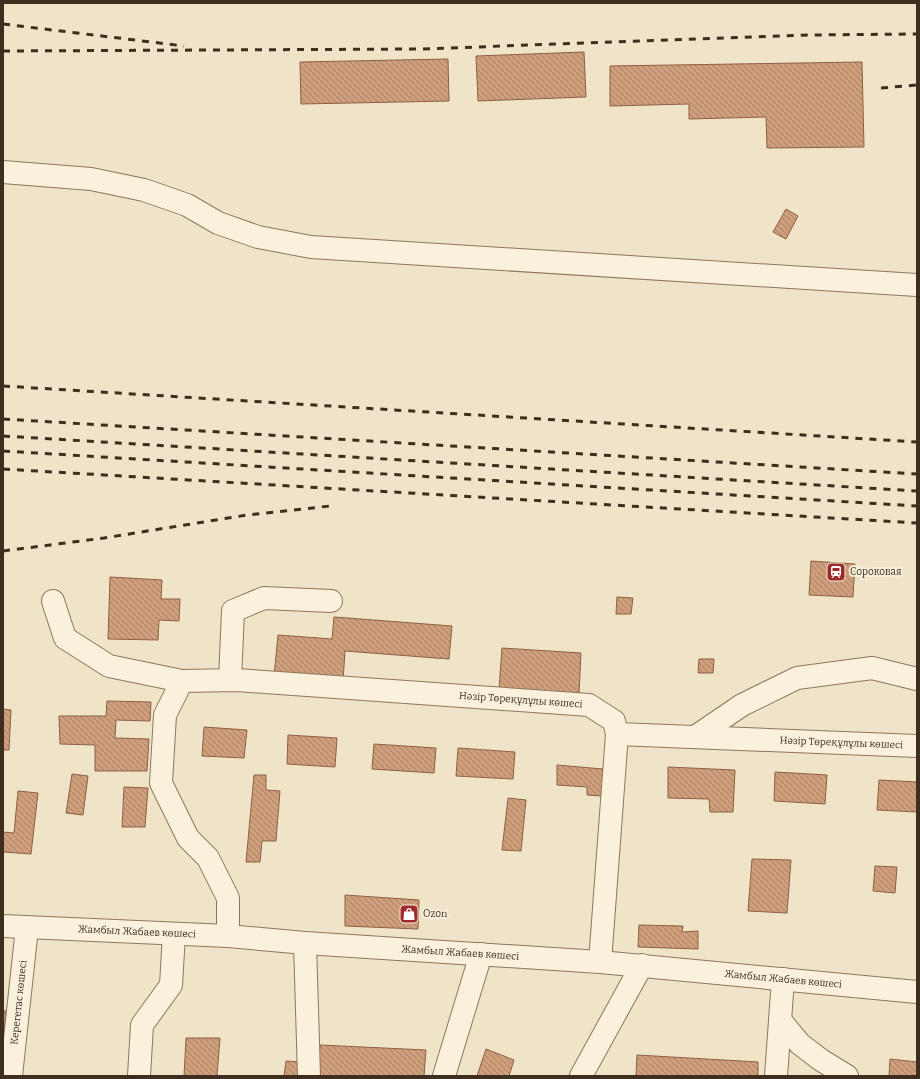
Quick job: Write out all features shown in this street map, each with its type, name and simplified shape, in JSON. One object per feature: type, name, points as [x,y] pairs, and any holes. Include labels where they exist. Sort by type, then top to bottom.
[{"type":"street","points":[[3,172],[91,179],[144,190],[187,205],[218,223],[258,237],[311,247],[917,285]]},
{"type":"street","points":[[230,680],[233,611],[264,598],[331,601]]},
{"type":"street","name":"Нәзір Төреқұлұлы көшесі","points":[[53,601],[66,638],[109,666],[182,681],[230,680],[589,705],[614,721],[617,734],[917,746]]},
{"type":"street","points":[[695,737],[742,705],[798,678],[872,668],[917,679]]},
{"type":"street","points":[[182,681],[165,715],[161,783],[188,838],[208,858],[228,898],[228,936]]},
{"type":"street","points":[[600,962],[617,734]]},
{"type":"street","name":"Жамбыл Жабаев көшесі","points":[[3,926],[228,936],[305,943],[642,965],[917,992]]},
{"type":"street","name":"Керегетас көшесі","points":[[11,1076],[27,928]]},
{"type":"street","points":[[139,1076],[142,1025],[171,985],[174,934]]},
{"type":"street","points":[[305,943],[309,1076]]},
{"type":"street","points":[[444,1076],[481,954]]},
{"type":"street","points":[[582,1076],[642,965]]},
{"type":"street","points":[[776,1076],[783,979]]},
{"type":"street","points":[[780,1020],[800,1044],[821,1060],[847,1076]]},
{"type":"building","points":[[584,52],[586,97],[478,101],[476,56]]},
{"type":"building","points":[[448,59],[449,101],[301,104],[300,62]]},
{"type":"building","points":[[862,62],[864,147],[767,148],[766,117],[689,119],[689,104],[610,106],[610,66]]},
{"type":"building","points":[[786,209],[798,216],[786,239],[773,232]]},
{"type":"building","points":[[811,561],[855,564],[853,597],[809,595]]},
{"type":"building","points":[[110,577],[162,580],[161,599],[180,599],[179,621],[159,620],[158,640],[108,639]]},
{"type":"building","points":[[617,597],[633,598],[631,614],[616,614]]},
{"type":"building","points":[[334,617],[452,626],[449,659],[345,651],[343,681],[274,676],[278,635],[332,639]]},
{"type":"building","points":[[502,648],[581,653],[579,694],[499,689]]},
{"type":"building","points":[[699,659],[714,659],[713,673],[698,673]]},
{"type":"building","points":[[107,701],[151,702],[150,721],[116,720],[115,738],[149,739],[147,771],[95,771],[95,745],[60,744],[59,716],[106,716]]},
{"type":"building","points":[[3,709],[11,710],[9,750],[3,750]]},
{"type":"building","points":[[204,727],[247,730],[244,758],[202,756]]},
{"type":"building","points":[[288,735],[337,738],[335,767],[287,764]]},
{"type":"building","points":[[374,744],[436,748],[434,773],[372,769]]},
{"type":"building","points":[[458,748],[515,752],[513,779],[456,776]]},
{"type":"building","points":[[557,765],[603,769],[602,796],[587,795],[587,787],[557,785]]},
{"type":"building","points":[[668,767],[735,770],[733,812],[710,812],[709,799],[668,798]]},
{"type":"building","points":[[775,772],[827,775],[825,804],[774,801]]},
{"type":"building","points":[[72,774],[88,776],[83,815],[66,813]]},
{"type":"building","points":[[254,775],[266,775],[266,790],[280,791],[276,841],[262,841],[260,862],[246,862]]},
{"type":"building","points":[[879,780],[917,782],[917,812],[877,810]]},
{"type":"building","points":[[124,787],[148,788],[145,827],[122,827]]},
{"type":"building","points":[[18,791],[38,793],[31,854],[3,852],[3,832],[14,833]]},
{"type":"building","points":[[508,798],[526,800],[521,851],[502,850]]},
{"type":"building","points":[[752,859],[791,860],[787,913],[748,911]]},
{"type":"building","points":[[875,866],[897,867],[895,893],[873,891]]},
{"type":"building","points":[[345,895],[419,900],[418,929],[345,926]]},
{"type":"building","points":[[639,925],[683,926],[682,932],[698,931],[698,949],[638,947]]},
{"type":"building","points":[[3,1011],[6,1011],[3,1051]]},
{"type":"building","points":[[186,1038],[220,1038],[217,1076],[184,1076]]},
{"type":"building","points":[[320,1045],[426,1050],[424,1076],[318,1076]]},
{"type":"building","points":[[486,1049],[514,1060],[509,1076],[477,1076]]},
{"type":"building","points":[[637,1055],[758,1062],[758,1076],[636,1076]]},
{"type":"building","points":[[890,1059],[917,1062],[917,1076],[889,1076]]},
{"type":"building","points":[[286,1061],[300,1062],[299,1076],[284,1076]]},
{"type":"railway","points":[[3,24],[184,46]]},
{"type":"railway","points":[[3,51],[420,49],[809,35],[917,34]]},
{"type":"railway","points":[[881,88],[917,85]]},
{"type":"railway","points":[[3,386],[917,442]]},
{"type":"railway","points":[[3,419],[917,474]]},
{"type":"railway","points":[[3,436],[917,491]]},
{"type":"railway","points":[[3,451],[917,506]]},
{"type":"railway","points":[[3,469],[917,523]]},
{"type":"railway","points":[[3,551],[104,538],[247,515],[330,506]]},
{"type":"place","name":"Сороковая","points":[[836,572]]},
{"type":"place","name":"Ozon","points":[[409,914]]}]
